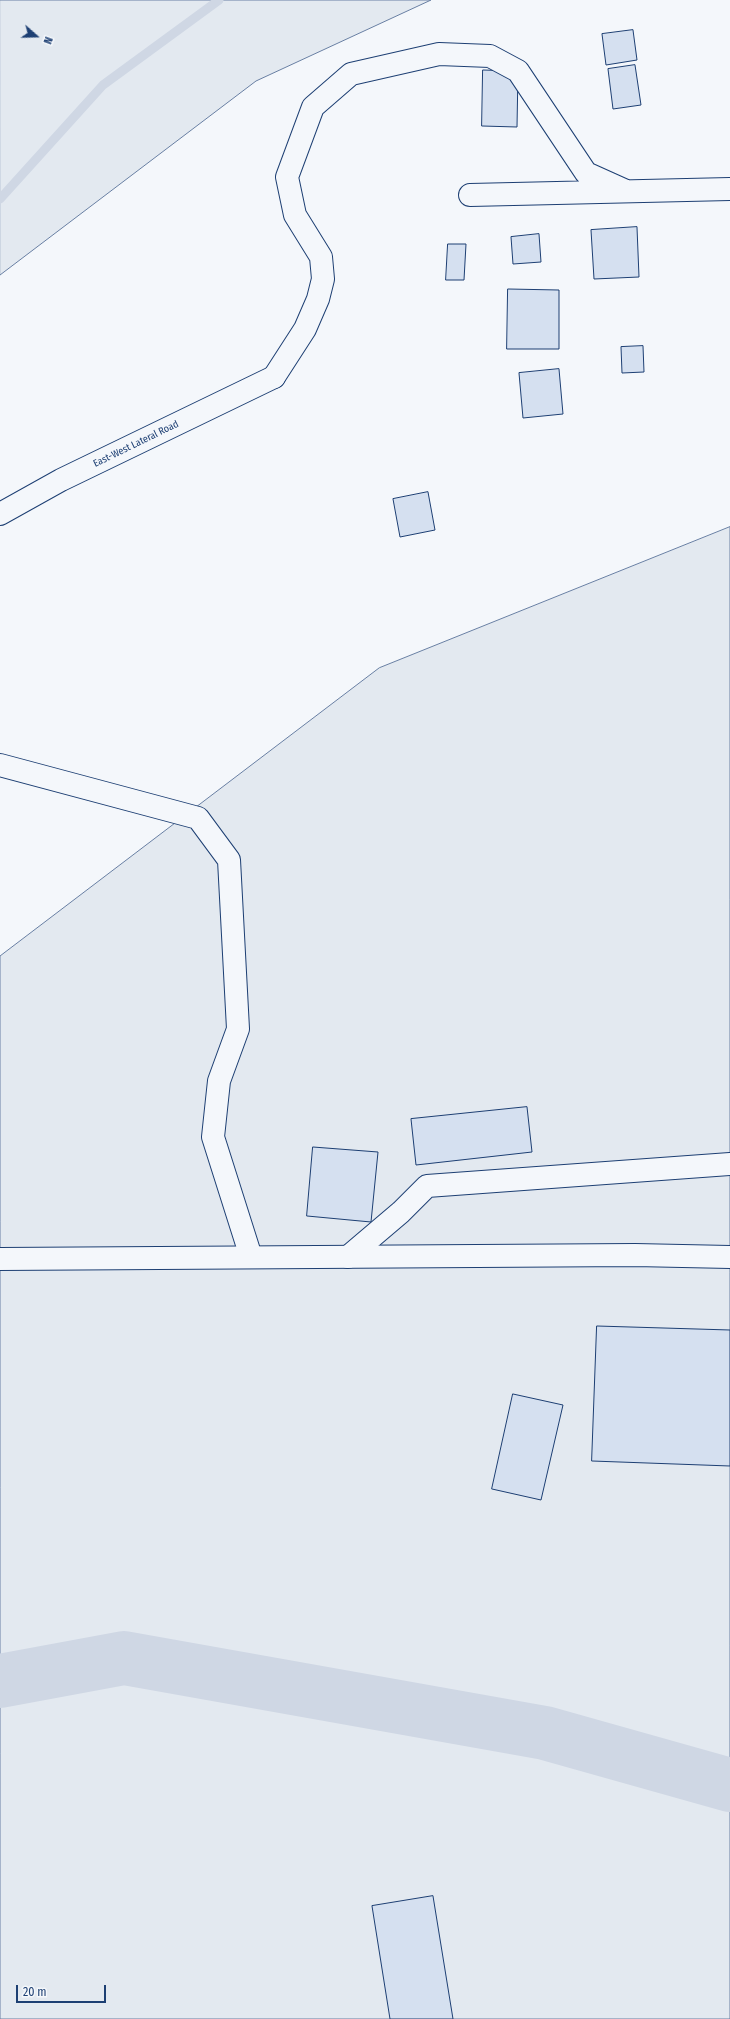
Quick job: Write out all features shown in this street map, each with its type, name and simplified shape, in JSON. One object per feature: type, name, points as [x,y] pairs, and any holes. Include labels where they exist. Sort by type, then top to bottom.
[{"type":"street","name":"East-West Lateral Road","points":[[0,514],[61,480],[274,377],[305,330],[318,299],[324,279],[321,257],[295,215],[287,177],[313,107],[352,74],[439,54],[490,56],[518,70],[586,173],[626,191]]},
{"type":"street","points":[[470,195],[730,189]]},
{"type":"street","points":[[0,766],[198,818],[228,860],[238,1029],[219,1081],[213,1137],[251,1257]]},
{"type":"street","points":[[348,1257],[401,1212],[427,1186],[730,1164]]},
{"type":"street","points":[[0,1259],[635,1255],[730,1258]]},
{"type":"shaded area","points":[[0,0],[431,0],[256,81],[0,275]]},
{"type":"shaded area","points":[[730,527],[730,2019],[0,2019],[0,956],[379,668]]},
{"type":"building","points":[[633,30],[637,60],[606,65],[602,34]]},
{"type":"building","points":[[635,65],[641,105],[613,109],[608,69]]},
{"type":"building","points":[[483,70],[518,71],[517,127],[482,126]]},
{"type":"building","points":[[637,227],[639,277],[594,279],[591,230]]},
{"type":"building","points":[[539,234],[541,262],[513,264],[511,237]]},
{"type":"building","points":[[448,244],[466,244],[464,280],[446,280]]},
{"type":"building","points":[[508,289],[559,290],[559,349],[507,349]]},
{"type":"building","points":[[643,346],[644,372],[622,373],[621,347]]},
{"type":"building","points":[[559,369],[563,414],[523,418],[519,373]]},
{"type":"building","points":[[428,492],[435,530],[400,537],[393,499]]},
{"type":"building","points":[[527,1107],[532,1152],[416,1165],[411,1119]]},
{"type":"building","points":[[313,1147],[378,1152],[371,1222],[307,1216]]},
{"type":"building","points":[[597,1326],[730,1330],[730,1466],[592,1461]]},
{"type":"building","points":[[513,1394],[563,1405],[541,1500],[492,1489]]},
{"type":"building","points":[[433,1896],[453,2019],[390,2019],[372,1906]]},
{"type":"waterway","points":[[0,199],[103,85],[219,0]]},
{"type":"waterway","points":[[0,1681],[124,1658],[545,1733],[730,1785]]}]
